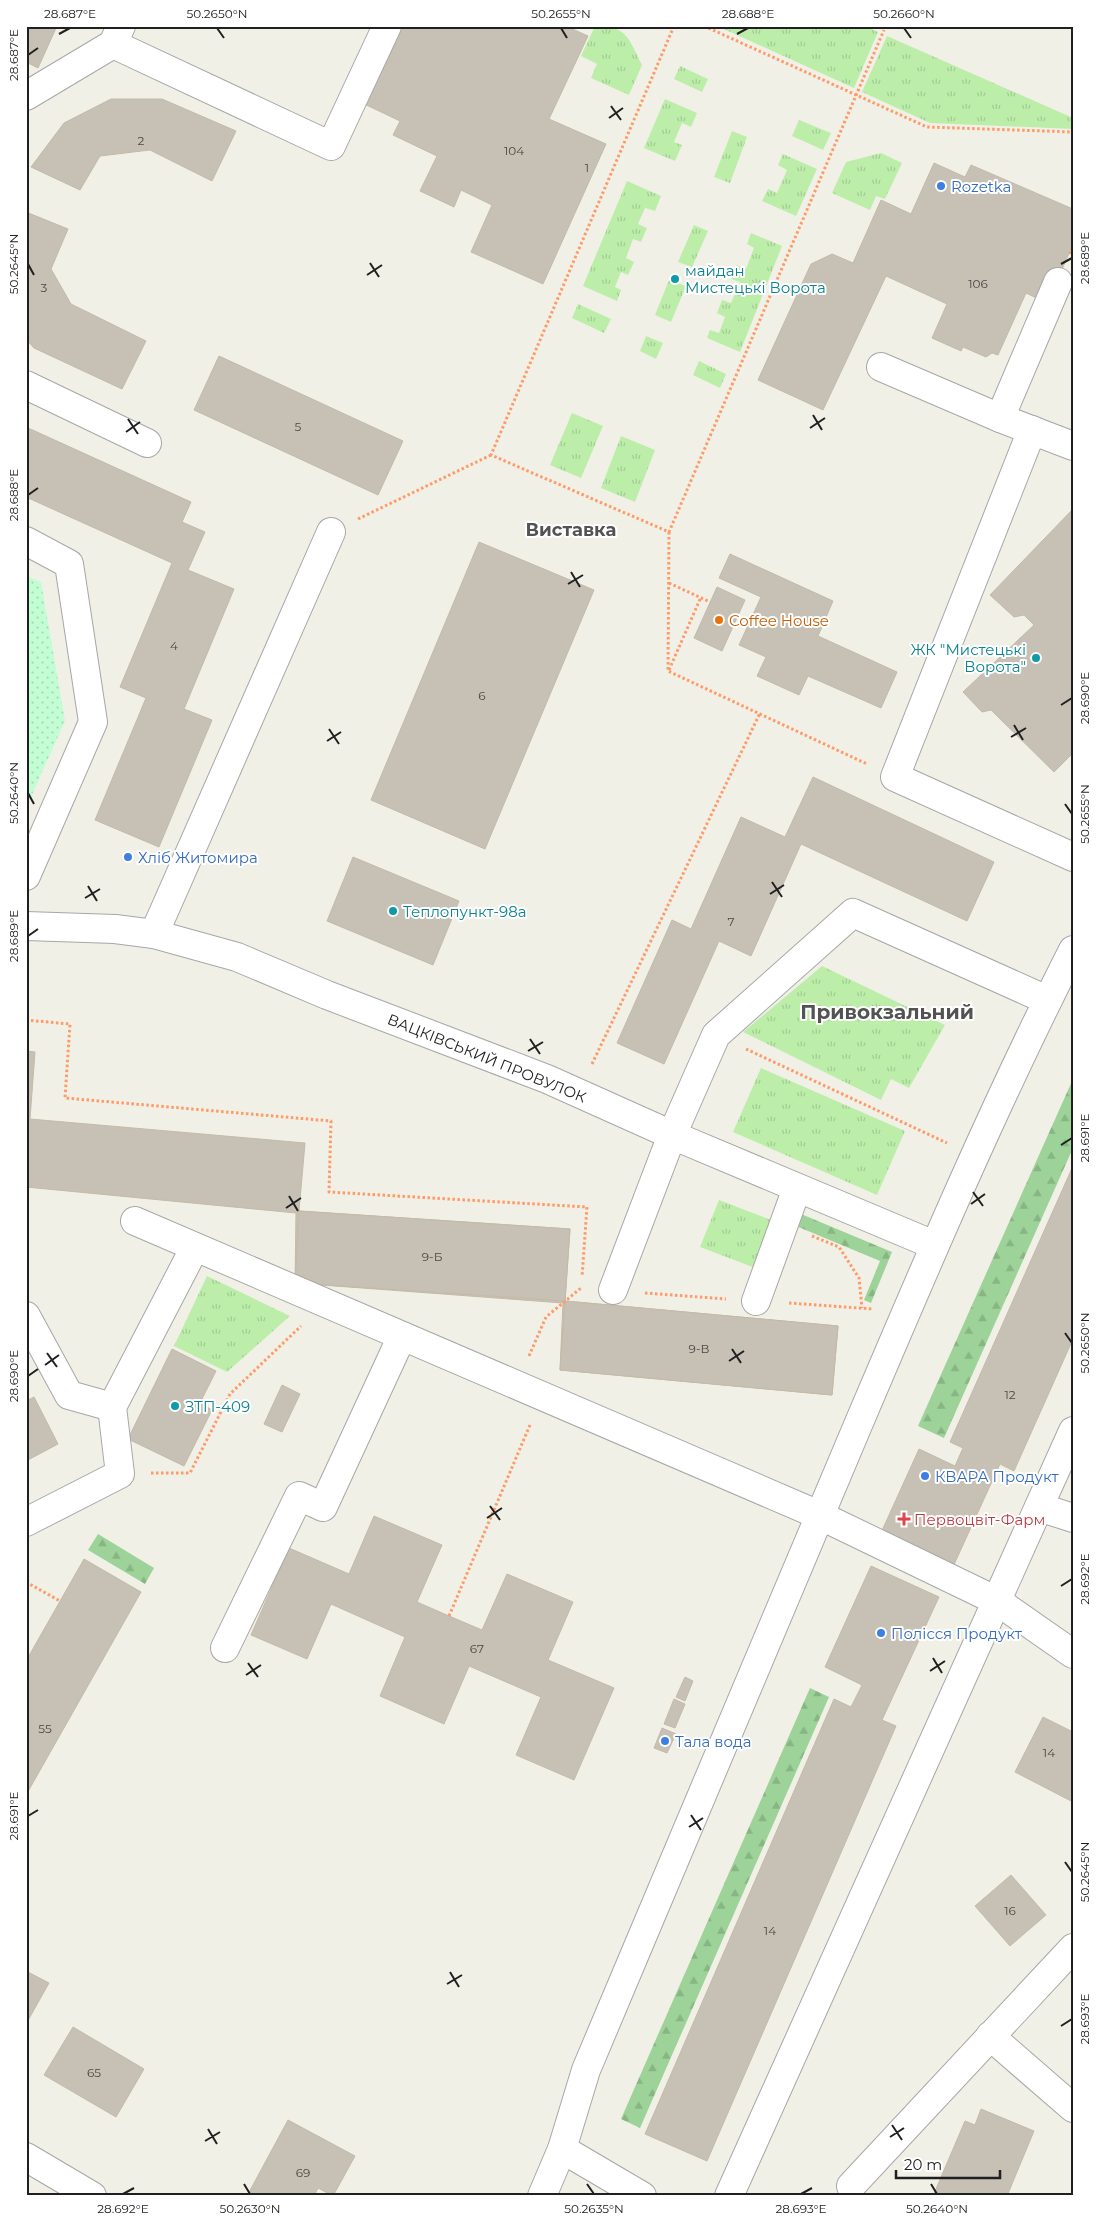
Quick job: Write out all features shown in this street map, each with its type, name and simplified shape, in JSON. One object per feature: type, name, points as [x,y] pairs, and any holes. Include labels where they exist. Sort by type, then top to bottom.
[{"type":"street","points":[[26,96],[117,35],[332,146],[387,26]]},
{"type":"street","points":[[1000,418],[1058,282]]},
{"type":"street","points":[[881,367],[1000,418],[1073,446]]},
{"type":"street","points":[[26,385],[147,443]]},
{"type":"street","points":[[1032,430],[895,777],[1073,857]]},
{"type":"street","points":[[154,934],[331,532]]},
{"type":"street","points":[[26,541],[69,564],[94,722],[26,876]]},
{"type":"street","points":[[613,1290],[672,1135],[716,1035],[852,913],[1047,1000]]},
{"type":"street","name":"ВАЦКІВСЬКИЙ ПРОВУЛОК","points":[[26,926],[115,929],[154,934],[237,957],[327,995],[548,1079],[672,1135],[934,1245]]},
{"type":"street","points":[[542,2196],[562,2149],[586,2070],[934,1245],[1047,1000],[1073,950]]},
{"type":"street","points":[[756,1301],[798,1188]]},
{"type":"street","points":[[135,1221],[819,1515],[997,1601],[1073,1654]]},
{"type":"street","points":[[26,1522],[120,1474],[112,1407],[194,1247]]},
{"type":"street","points":[[26,1316],[69,1395],[112,1407]]},
{"type":"street","points":[[225,1648],[299,1496],[323,1507],[402,1336]]},
{"type":"street","points":[[729,2196],[1073,1431]]},
{"type":"street","points":[[1039,1507],[1073,1518]]},
{"type":"street","points":[[850,2186],[1073,1948]]},
{"type":"street","points":[[990,2036],[1073,2108]]},
{"type":"street","points":[[562,2149],[642,2196]]},
{"type":"street","points":[[26,2157],[92,2196]]},
{"type":"path","points":[[331,532],[491,455],[674,26]]},
{"type":"path","points":[[704,26],[927,127],[1073,132]]},
{"type":"path","points":[[668,672],[669,532],[884,30]]},
{"type":"path","points":[[491,455],[669,532]]},
{"type":"path","points":[[669,583],[710,602]]},
{"type":"path","points":[[668,672],[701,597]]},
{"type":"path","points":[[668,672],[895,777]]},
{"type":"path","points":[[579,1093],[760,713]]},
{"type":"path","points":[[26,1020],[70,1024],[65,1098],[331,1121],[329,1192],[586,1207],[582,1278]]},
{"type":"path","points":[[716,1035],[975,1156]]},
{"type":"path","points":[[784,1224],[839,1247],[859,1278],[862,1308]]},
{"type":"path","points":[[516,1385],[546,1317],[582,1287],[906,1312]]},
{"type":"path","points":[[120,1474],[190,1473],[230,1394],[325,1303]]},
{"type":"path","points":[[449,1616],[532,1421]]},
{"type":"path","points":[[26,1582],[60,1601]]},
{"type":"green space","points":[[595,26],[614,28],[626,35],[642,65],[629,95],[591,78],[597,64],[581,56]]},
{"type":"green space","points":[[717,26],[865,26],[878,32],[854,88]]},
{"type":"green space","points":[[887,36],[1073,118],[1073,129],[930,123],[862,92]]},
{"type":"green space","points":[[680,66],[708,79],[702,92],[674,79]]},
{"type":"green space","points":[[665,99],[697,113],[691,127],[682,123],[674,142],[682,145],[675,161],[644,148]]},
{"type":"green space","points":[[799,120],[831,133],[823,150],[792,136]]},
{"type":"green space","points":[[732,131],[747,137],[730,183],[714,177]]},
{"type":"green space","points":[[881,153],[902,163],[885,199],[876,196],[870,210],[832,193],[846,162]]},
{"type":"green space","points":[[783,154],[817,169],[796,216],[762,201],[768,189],[777,193],[787,170],[778,165]]},
{"type":"green space","points":[[627,181],[661,196],[655,211],[645,208],[638,224],[647,228],[641,242],[633,239],[626,258],[634,262],[628,275],[621,272],[615,287],[621,290],[617,301],[583,286]]},
{"type":"green space","points":[[694,225],[708,231],[692,267],[678,262]]},
{"type":"green space","points":[[751,233],[782,246],[740,352],[707,338],[710,330],[719,333],[725,317],[717,313],[722,300],[731,303],[740,282],[731,279],[737,265],[746,269],[754,248],[747,244]]},
{"type":"green space","points":[[669,280],[686,286],[671,322],[655,315]]},
{"type":"green space","points":[[578,304],[611,319],[604,333],[572,318]]},
{"type":"green space","points":[[646,336],[663,343],[656,359],[640,351]]},
{"type":"green space","points":[[699,361],[726,374],[720,388],[693,375]]},
{"type":"green space","points":[[572,413],[603,426],[581,478],[550,465]]},
{"type":"green space","points":[[621,436],[655,450],[635,502],[601,488]]},
{"type":"green space","points":[[26,576],[41,582],[65,721],[26,808]]},
{"type":"green space","points":[[822,966],[945,1025],[909,1088],[891,1079],[881,1100],[743,1032]]},
{"type":"green space","points":[[761,1068],[905,1131],[877,1195],[733,1132]]},
{"type":"green space","points":[[1073,1079],[1073,1148],[944,1438],[918,1426]]},
{"type":"green space","points":[[719,1200],[776,1222],[758,1269],[700,1247]]},
{"type":"green space","points":[[801,1214],[892,1252],[871,1303],[864,1300],[880,1261],[796,1226]]},
{"type":"green space","points":[[207,1276],[290,1316],[227,1372],[174,1346]]},
{"type":"green space","points":[[98,1534],[154,1568],[145,1584],[88,1550]]},
{"type":"green space","points":[[810,1688],[829,1697],[640,2128],[621,2119]]},
{"type":"building","points":[[26,26],[57,26],[38,68],[26,62]]},
{"type":"building","points":[[393,26],[566,26],[588,36],[549,119],[606,144],[543,284],[471,252],[492,205],[461,190],[454,207],[420,191],[437,156],[393,135],[400,121],[358,101]]},
{"type":"building","points":[[111,99],[162,99],[236,131],[212,181],[150,150],[100,156],[80,190],[31,167],[64,123]]},
{"type":"building","points":[[934,163],[965,177],[971,165],[1073,209],[1073,249],[1071,249],[1047,303],[1026,293],[998,355],[992,353],[986,357],[963,347],[961,351],[932,338],[947,304],[886,276],[823,410],[758,380],[811,264],[832,254],[853,263],[881,200],[911,214]]},
{"type":"building","points":[[26,212],[68,229],[51,269],[71,304],[146,341],[122,389],[34,348],[26,339]]},
{"type":"building","points":[[219,356],[403,441],[378,495],[194,410]]},
{"type":"building","points":[[26,427],[191,502],[182,522],[205,532],[188,570],[234,589],[184,709],[212,720],[159,847],[95,820],[146,698],[120,687],[172,563],[26,497]]},
{"type":"building","name":"ЖК \"Мистецькі Ворота\"","points":[[1073,509],[1073,753],[1054,772],[991,710],[982,712],[963,692],[1034,625],[1024,615],[1014,617],[990,595]]},
{"type":"building","points":[[479,542],[594,590],[485,849],[371,800]]},
{"type":"building","points":[[730,554],[833,601],[818,636],[897,672],[881,708],[808,676],[799,695],[757,676],[766,657],[739,645],[761,597],[719,578]]},
{"type":"building","name":"Coffee House","points":[[717,587],[745,600],[722,651],[694,638]]},
{"type":"building","points":[[813,777],[994,862],[967,921],[801,844],[751,956],[719,941],[664,1064],[617,1043],[672,920],[691,929],[741,817],[785,837]]},
{"type":"building","name":"Теплопункт-98а","points":[[353,857],[459,901],[433,965],[327,921]]},
{"type":"building","points":[[26,1051],[35,1052],[30,1119],[305,1143],[299,1211],[570,1229],[565,1301],[838,1326],[832,1395],[560,1370],[563,1303],[295,1283],[296,1213],[26,1187]]},
{"type":"building","points":[[1073,1166],[1073,1339],[1014,1471],[1000,1464],[952,1569],[880,1535],[919,1449],[955,1466],[963,1448],[950,1442]]},
{"type":"building","points":[[299,1211],[570,1229],[565,1301],[295,1283]]},
{"type":"building","points":[[565,1301],[838,1326],[832,1395],[560,1370]]},
{"type":"building","name":"ЗТП-409","points":[[172,1349],[216,1371],[200,1403],[212,1410],[184,1466],[128,1439]]},
{"type":"building","points":[[282,1385],[300,1394],[282,1432],[264,1424]]},
{"type":"building","points":[[34,1397],[58,1444],[26,1461],[26,1401]]},
{"type":"building","points":[[374,1516],[442,1545],[417,1602],[449,1616],[482,1630],[507,1574],[573,1602],[548,1660],[614,1688],[574,1780],[516,1755],[541,1697],[469,1666],[444,1724],[380,1696],[405,1637],[331,1604],[307,1659],[251,1635],[289,1548],[349,1574]]},
{"type":"building","points":[[84,1559],[141,1592],[26,1795],[26,1661]]},
{"type":"building","points":[[871,1566],[939,1597],[882,1720],[896,1726],[707,2161],[645,2134],[834,1699],[851,1707],[862,1685],[825,1667]]},
{"type":"building","points":[[685,1677],[693,1681],[685,1701],[676,1697]]},
{"type":"building","points":[[674,1699],[685,1704],[675,1728],[664,1724]]},
{"type":"building","points":[[1043,1717],[1073,1732],[1073,1802],[1015,1772]]},
{"type":"building","name":"Тала вода","points":[[662,1728],[676,1734],[667,1753],[654,1748]]},
{"type":"building","points":[[1011,1875],[1046,1915],[1010,1946],[975,1906]]},
{"type":"building","points":[[26,1971],[49,1983],[26,2024]]},
{"type":"building","points":[[73,2027],[144,2069],[116,2117],[44,2075]]},
{"type":"building","points":[[981,2109],[1034,2131],[1007,2196],[933,2196],[965,2121],[975,2125]]},
{"type":"building","points":[[288,2120],[355,2156],[333,2196],[318,2188],[314,2196],[247,2196]]},
{"type":"place","name":"Rozetka","points":[[941,186]]},
{"type":"place","name":"майдан Мистецькі Ворота","points":[[675,279]]},
{"type":"place","name":"Coffee House","points":[[719,620]]},
{"type":"place","name":"ЖК \"Мистецькі Ворота\"","points":[[1036,658]]},
{"type":"place","name":"Хліб Житомира","points":[[128,857]]},
{"type":"place","name":"Теплопункт-98а","points":[[393,911]]},
{"type":"place","name":"ЗТП-409","points":[[175,1406]]},
{"type":"place","name":"КВАРА Продукт","points":[[925,1476]]},
{"type":"place","name":"Первоцвіт-Фарм","points":[[904,1519]]},
{"type":"place","name":"Полісся Продукт","points":[[881,1633]]},
{"type":"place","name":"Тала вода","points":[[665,1741]]},
{"type":"district","name":"Виставка","points":[[571,530]]},
{"type":"district","name":"Привокзальний","points":[[887,1012]]}]
